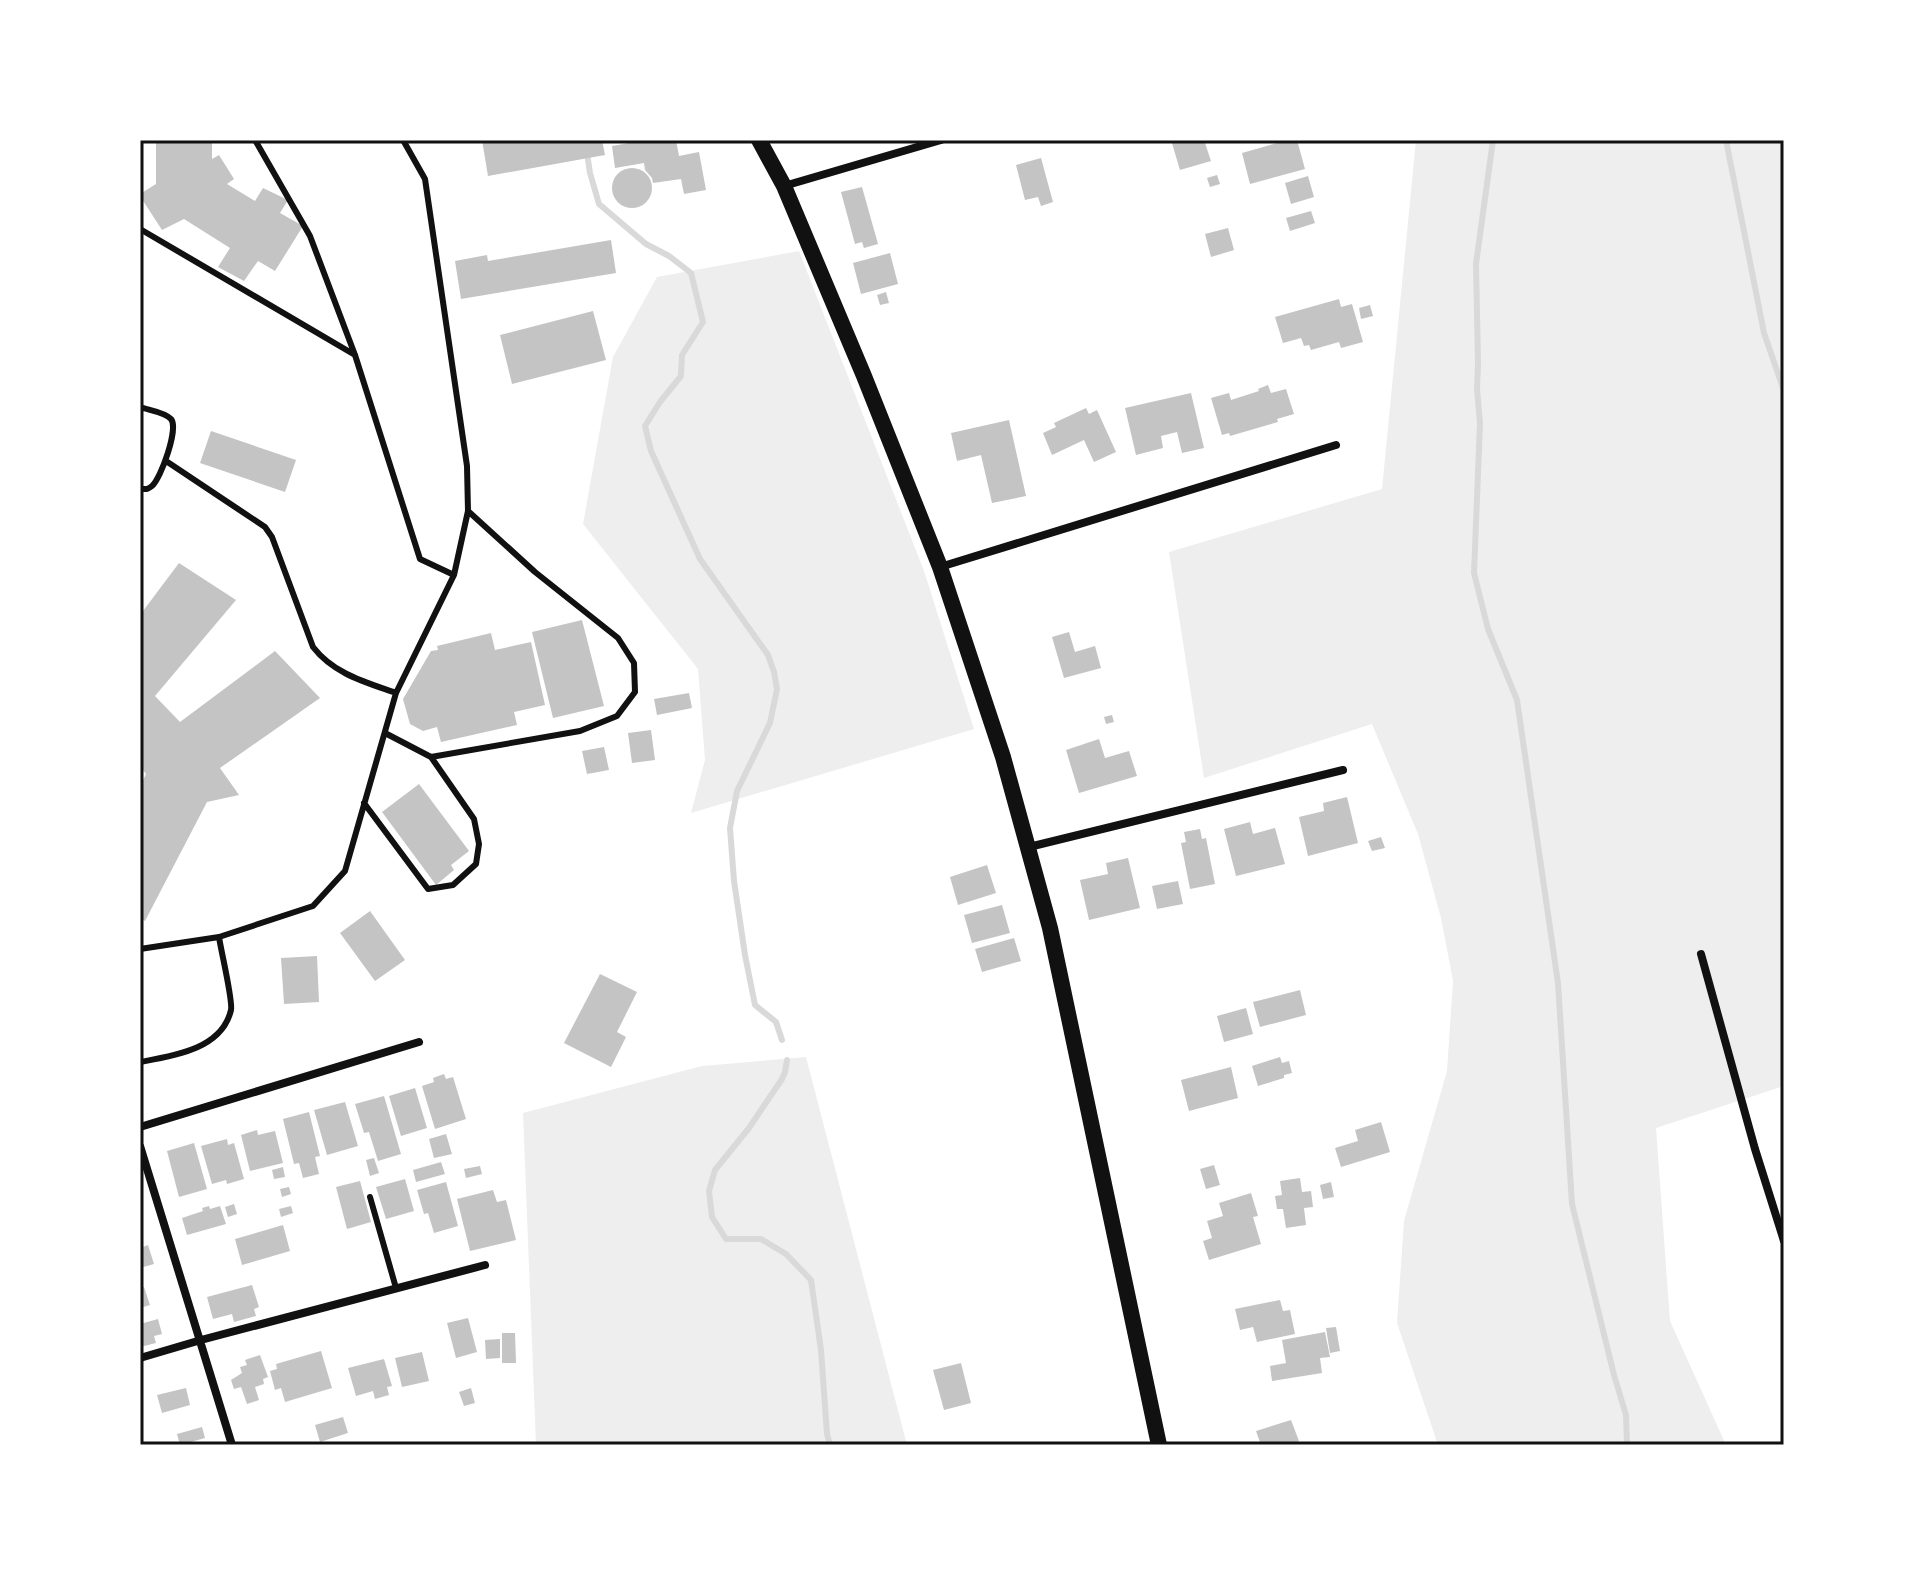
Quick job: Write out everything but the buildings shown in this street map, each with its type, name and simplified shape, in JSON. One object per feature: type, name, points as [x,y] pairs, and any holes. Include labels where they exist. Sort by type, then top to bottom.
[{"type":"main road","points":[[759,140],[784,186],[940,567],[1006,765],[1050,928],[1159,1445]]},
{"type":"street","points":[[784,186],[941,140]]},
{"type":"street","points":[[940,567],[1336,445]]},
{"type":"street","points":[[1029,847],[1343,770]]},
{"type":"street","points":[[1701,954],[1784,1241]]},
{"type":"street","points":[[140,1127],[419,1042]]},
{"type":"street","points":[[140,1146],[232,1445]]},
{"type":"street","points":[[140,1358],[485,1265]]},
{"type":"lane","points":[[255,140],[310,236],[355,355],[420,559],[454,575]]},
{"type":"lane","points":[[140,949],[219,937],[313,906],[345,871],[396,693],[454,575],[468,511],[467,466],[425,179],[403,140]]},
{"type":"lane","points":[[140,229],[355,355]]},
{"type":"lane","points":[[140,407],[167,416],[174,426],[166,461],[155,483],[150,488],[140,489]]},
{"type":"lane","points":[[166,461],[265,527],[272,537],[313,647],[323,660],[345,675],[396,693]]},
{"type":"lane","points":[[431,757],[580,731],[617,716],[635,692],[634,663],[618,638],[535,572],[468,511]]},
{"type":"lane","points":[[364,803],[428,889],[453,885],[476,864],[479,844],[474,819],[431,757],[385,733]]},
{"type":"lane","points":[[140,1062],[188,1052],[220,1034],[232,1008],[219,937]]},
{"type":"lane","points":[[370,1197],[396,1288]]},
{"type":"shaded area","points":[[1416,140],[1784,140],[1784,1086],[1656,1128],[1670,1321],[1726,1445],[1438,1445],[1397,1323],[1404,1221],[1447,1071],[1453,981],[1441,918],[1418,834],[1372,724],[1204,778],[1169,552],[1382,489]]},
{"type":"shaded area","points":[[799,251],[924,571],[974,729],[691,813],[705,760],[698,669],[583,524],[613,357],[657,277]]},
{"type":"shaded area","points":[[806,1057],[907,1445],[536,1445],[523,1113],[702,1066]]},
{"type":"waterway","points":[[585,140],[599,204],[646,244],[691,273],[703,322],[682,355],[681,376],[645,426],[651,451],[700,559],[768,655],[774,672],[777,689],[770,723],[737,791],[730,828],[734,881],[755,1005],[776,1022],[782,1040]]},
{"type":"waterway","points":[[1493,140],[1476,264],[1480,423],[1474,573],[1488,629],[1517,700],[1558,983],[1572,1204],[1626,1415],[1627,1445]]},
{"type":"waterway","points":[[1726,140],[1764,333],[1784,391]]},
{"type":"waterway","points":[[787,1060],[782,1079],[749,1128],[715,1170],[709,1191],[712,1217],[726,1239],[761,1239],[786,1254],[811,1280],[830,1445]]}]
